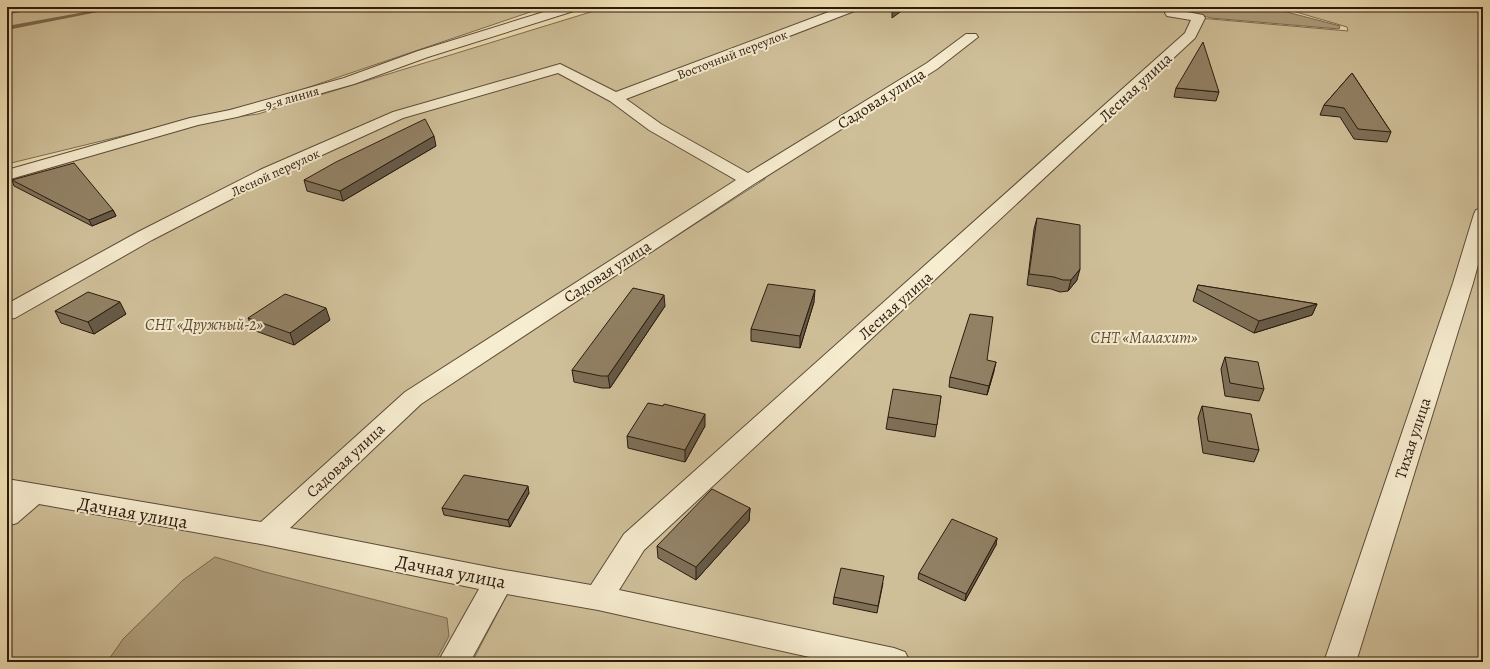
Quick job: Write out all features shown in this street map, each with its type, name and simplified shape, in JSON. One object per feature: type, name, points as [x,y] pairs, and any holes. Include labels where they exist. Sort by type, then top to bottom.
[{"type":"street","name":"9-я линия","points":[[7,175],[196,121],[232,114],[349,81],[423,54],[573,7]]},
{"type":"street","name":"Восточный переулок","points":[[615,98],[851,8]]},
{"type":"street","name":"Лесная улица","points":[[598,598],[634,542],[1190,35],[1199,18],[1174,10]]},
{"type":"street","name":"Садовая улица","points":[[266,534],[413,398],[748,180],[925,70],[971,37]]},
{"type":"street","name":"Лесной переулок","points":[[7,313],[146,236],[268,173],[398,115],[560,68],[615,98]]},
{"type":"street","points":[[615,98],[655,127],[748,180]]},
{"type":"street","name":"Тихая улица","points":[[1340,662],[1340,656],[1463,283],[1483,214]]},
{"type":"street","name":"Дачная улица","points":[[7,489],[33,495],[266,534],[499,581],[598,598],[894,662]]},
{"type":"street","points":[[7,516],[33,495]]},
{"type":"street","points":[[454,662],[499,581]]},
{"type":"green space","points":[[45,7],[545,7],[274,99],[7,164],[7,14]]},
{"type":"green space","name":"СНТ «Малахит»","points":[[607,7],[1177,7],[1171,13],[1199,18],[1348,31],[1347,27],[1279,7],[1483,7],[1483,662],[472,662],[508,593],[454,662],[7,662],[7,179],[192,123],[258,114]],"holes":[[[765,179],[422,400],[748,180]]]},
{"type":"shaded area","points":[[1193,7],[1268,7],[1340,26],[1339,29],[1211,18],[1190,12]]},
{"type":"shaded area","points":[[215,557],[265,572],[447,618],[449,636],[435,662],[107,662],[123,639],[183,580]]},
{"type":"building","points":[[1203,42],[1219,92],[1176,88],[1186,71]]},
{"type":"building","points":[[1352,73],[1391,132],[1358,129],[1344,108],[1324,105]]},
{"type":"building","points":[[425,119],[434,136],[340,191],[304,180],[336,162]]},
{"type":"building","points":[[74,163],[113,210],[89,220],[12,180]]},
{"type":"building","points":[[1037,218],[1080,225],[1080,269],[1071,280],[1029,274]]},
{"type":"building","points":[[768,284],[815,290],[800,336],[751,329]]},
{"type":"building","points":[[1198,285],[1317,304],[1259,321],[1197,289]]},
{"type":"building","points":[[633,288],[664,295],[608,376],[572,370]]},
{"type":"building","points":[[88,292],[120,302],[88,322],[55,311]]},
{"type":"building","points":[[285,294],[326,308],[290,333],[248,318]]},
{"type":"building","points":[[970,314],[993,317],[987,360],[996,362],[989,386],[950,377]]},
{"type":"building","points":[[1225,357],[1258,362],[1264,389],[1230,383]]},
{"type":"building","points":[[893,389],[941,396],[937,425],[888,417]]},
{"type":"building","points":[[648,403],[663,406],[664,404],[705,414],[685,450],[627,436]]},
{"type":"building","points":[[1202,406],[1251,414],[1259,450],[1208,441]]},
{"type":"building","points":[[464,475],[528,486],[508,520],[442,508]]},
{"type":"building","points":[[712,489],[750,508],[696,567],[657,546]]},
{"type":"building","points":[[952,519],[997,538],[966,594],[919,573]]},
{"type":"building","points":[[841,568],[884,576],[878,606],[834,597]]},
{"type":"waterway","points":[[7,28],[121,7]]},
{"type":"park label","name":"СНТ «Дружный-2»","points":[[204,324]]}]
